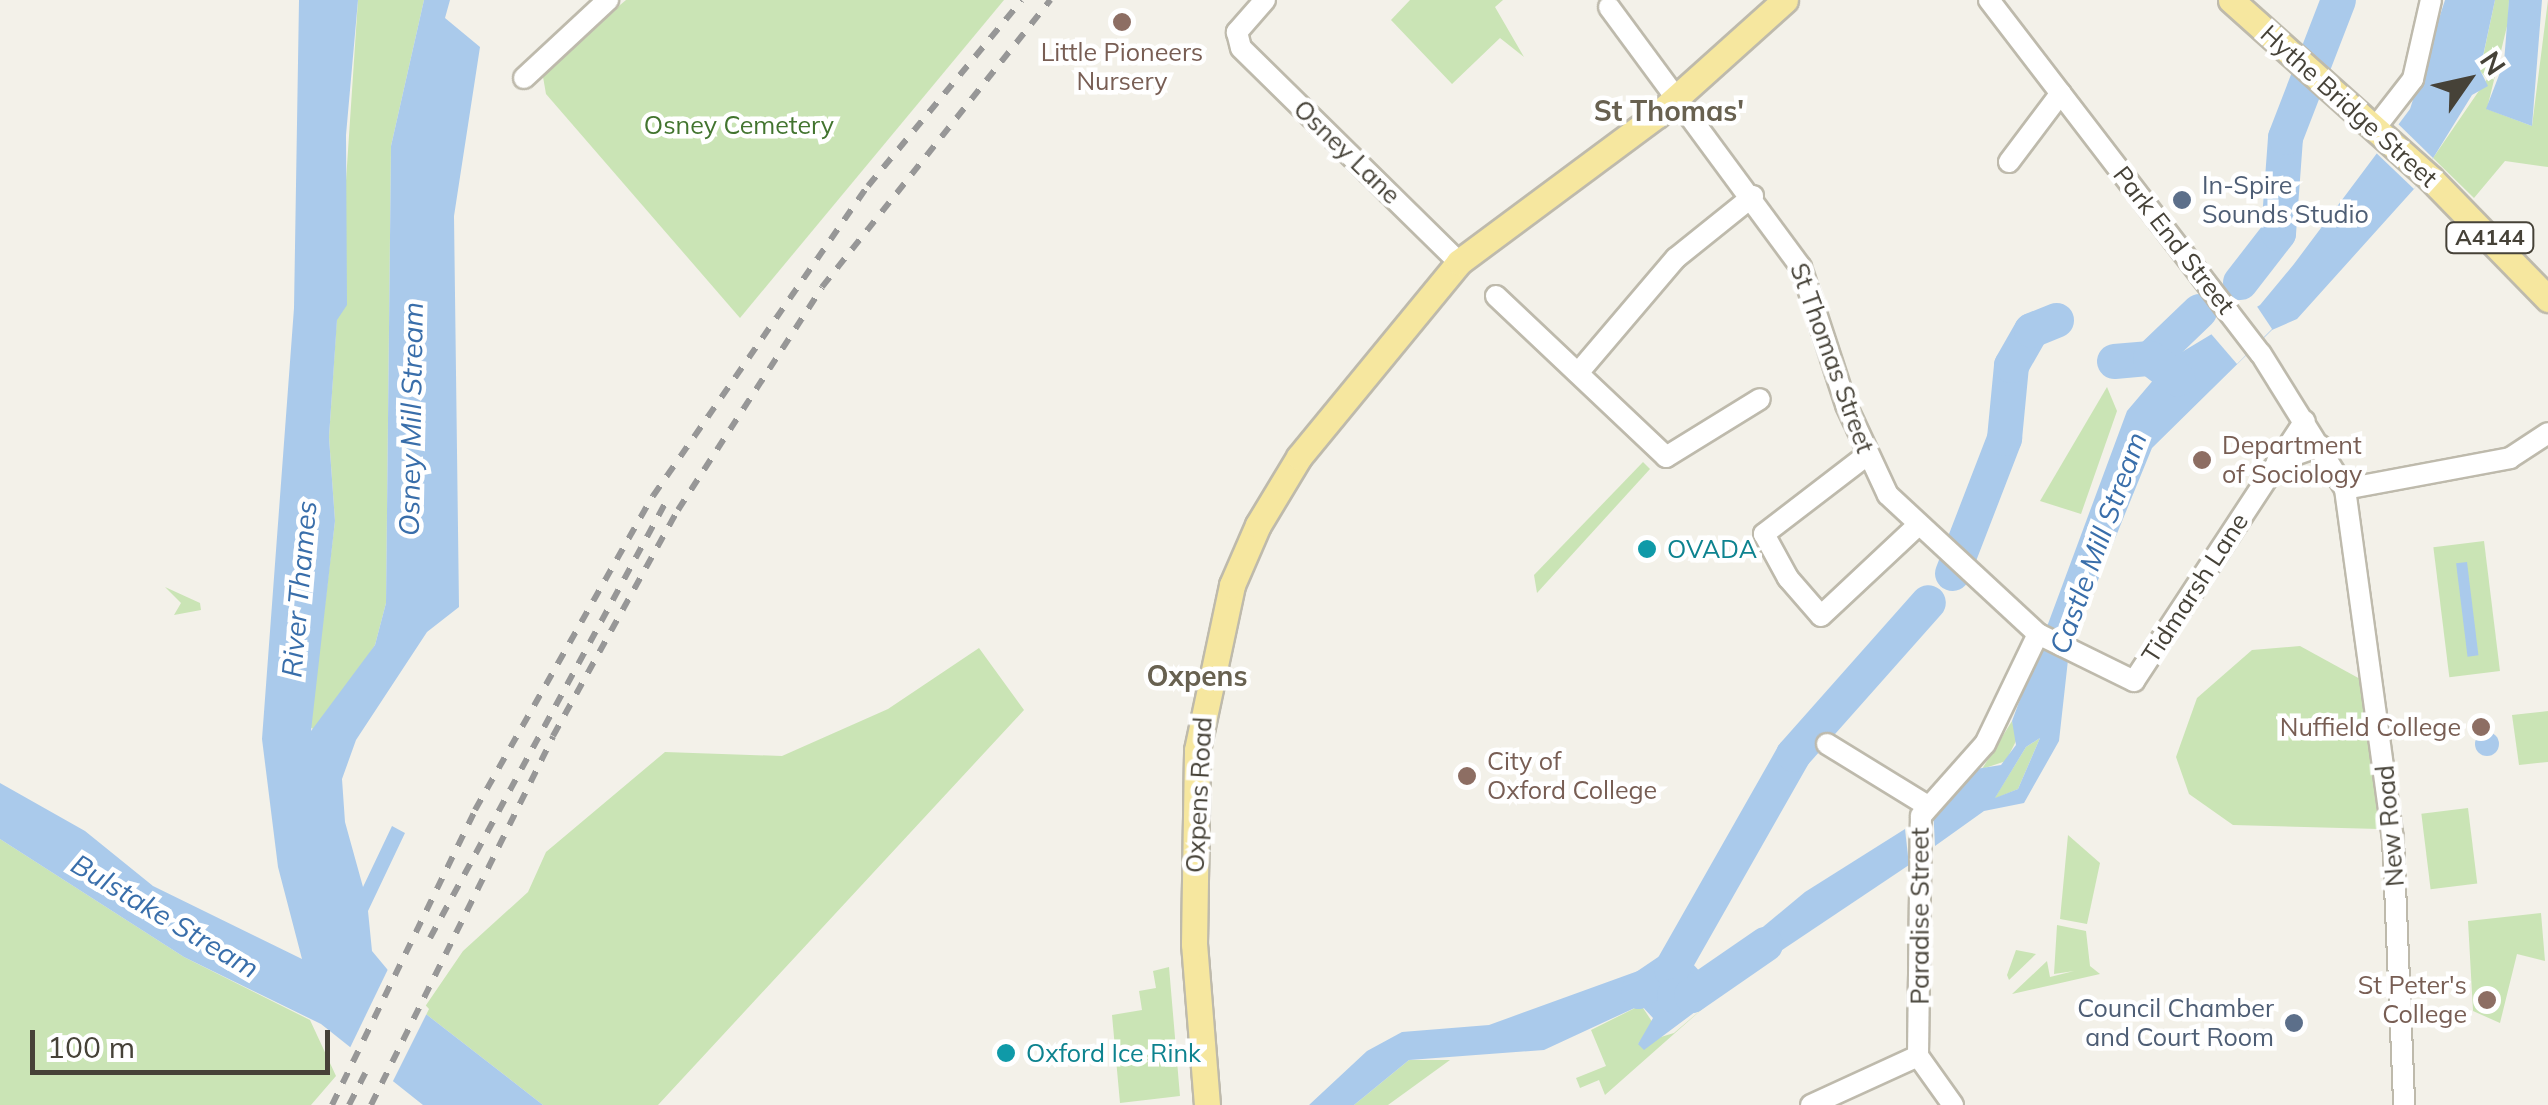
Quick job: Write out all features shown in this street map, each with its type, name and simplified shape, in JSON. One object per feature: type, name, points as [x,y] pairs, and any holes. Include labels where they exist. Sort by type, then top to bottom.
[{"type":"main road","name":"Oxpens Road","points":[[1207,1105],[1194,793],[1204,698],[1232,585],[1300,457],[1459,262],[1675,99],[1785,0]]},
{"type":"main road","name":"Hythe Bridge Street","points":[[2231,0],[2430,178],[2548,299]]},
{"type":"street","points":[[524,78],[608,0]]},
{"type":"street","name":"Osney Lane","points":[[1265,0],[1236,40],[1459,262]]},
{"type":"street","name":"Park End Street","points":[[1989,0],[2261,354],[2345,489]]},
{"type":"street","points":[[2376,129],[2412,78],[2431,0]]},
{"type":"street","name":"St Thomas Street","points":[[1608,7],[1802,266],[1866,455],[1916,527],[1969,578],[2041,636]]},
{"type":"street","points":[[2009,162],[2061,93]]},
{"type":"street","points":[[1578,373],[1676,258],[1753,196]]},
{"type":"street","points":[[1496,296],[1666,457],[1760,398]]},
{"type":"street","name":"Tidmarsh Lane","points":[[2041,636],[2134,681],[2305,422]]},
{"type":"street","points":[[2345,489],[2510,458],[2548,433]]},
{"type":"street","points":[[2277,461],[2320,446]]},
{"type":"street","points":[[1866,455],[1764,534],[1788,578],[1821,616],[1916,527]]},
{"type":"street","name":"New Road","points":[[2345,489],[2393,838],[2404,1105]]},
{"type":"street","name":"Paradise Street","points":[[1918,1056],[1923,811],[1985,744],[2041,636]]},
{"type":"street","points":[[1827,744],[1923,811]]},
{"type":"street","points":[[1820,1103],[1918,1056],[1953,1105]]},
{"type":"green space","points":[[358,0],[424,0],[391,146],[386,603],[375,645],[318,732],[310,727],[335,521],[329,437]]},
{"type":"green space","name":"Osney Cemetery","points":[[626,0],[1004,0],[740,318],[546,94],[542,71]]},
{"type":"green space","points":[[1410,0],[1503,0],[1495,7],[1524,57],[1500,38],[1452,84],[1391,20]]},
{"type":"green space","points":[[2495,0],[2509,0],[2508,22],[2487,109],[2532,126],[2548,0],[2548,167],[2505,161],[2474,198],[2433,158],[2487,79],[2480,71]]},
{"type":"green space","points":[[2107,387],[2117,411],[2081,514],[2040,501]]},
{"type":"green space","points":[[1643,462],[1650,469],[1537,593],[1534,575]]},
{"type":"green space","points":[[2484,541],[2500,671],[2449,677],[2433,547]]},
{"type":"green space","points":[[165,587],[200,603],[201,610],[174,615],[181,603]]},
{"type":"green space","points":[[2300,646],[2362,680],[2379,829],[2233,825],[2189,794],[2176,757],[2197,698],[2252,650]]},
{"type":"green space","points":[[979,648],[1024,710],[658,1105],[543,1105],[422,1011],[463,951],[528,892],[546,852],[665,752],[782,756],[888,709]]},
{"type":"green space","points":[[2548,711],[2548,762],[2519,765],[2512,715]]},
{"type":"green space","points":[[2012,721],[2017,739],[2006,761],[1982,769]]},
{"type":"green space","points":[[2040,738],[2018,789],[1994,799],[2026,747]]},
{"type":"green space","points":[[2468,808],[2477,883],[2431,889],[2421,814]]},
{"type":"green space","points":[[2068,835],[2100,863],[2087,924],[2060,919]]},
{"type":"green space","points":[[0,839],[184,957],[310,1020],[336,1076],[311,1105],[0,1105]]},
{"type":"green space","points":[[2541,913],[2545,961],[2517,954],[2500,1023],[2473,1011],[2468,921]]},
{"type":"green space","points":[[2057,925],[2086,931],[2090,966],[2100,974],[2012,994],[2047,961],[2050,977],[2074,971],[2054,974]]},
{"type":"green space","points":[[2016,950],[2036,954],[2009,980],[2007,975]]},
{"type":"green space","points":[[1169,967],[1180,1096],[1120,1103],[1112,1015],[1142,1010],[1139,991],[1156,988],[1153,971]]},
{"type":"green space","points":[[1709,1003],[1605,1095],[1599,1080],[1580,1088],[1576,1078],[1606,1066],[1591,1030],[1641,1005],[1653,1023],[1638,1044],[1674,1033]]},
{"type":"green space","points":[[1409,1060],[1450,1060],[1388,1105],[1354,1105]]},
{"type":"water","points":[[299,0],[358,0],[346,135],[347,305],[337,320],[329,437],[335,521],[311,731],[375,645],[386,603],[391,146],[424,0],[450,0],[445,18],[480,47],[454,216],[459,607],[427,632],[356,740],[342,779],[345,822],[363,887],[392,826],[405,833],[368,911],[372,951],[422,1011],[543,1105],[423,1105],[321,1024],[184,957],[0,839],[0,783],[85,831],[153,886],[302,959],[278,867],[262,739],[294,308]]},
{"type":"water","points":[[2328,0],[2354,0],[2314,99],[2292,79]]},
{"type":"water","points":[[2445,0],[2495,0],[2480,70],[2488,86],[2472,95],[2414,189],[2297,319],[2272,330],[2152,448],[2069,651],[2059,741],[2024,803],[1984,811],[1935,846],[1933,806],[1976,769],[2001,765],[2016,745],[2012,721],[2127,411],[2172,358],[2260,305],[2410,109]],"holes":[[[2040,738],[2018,789],[1995,798],[2026,747]]]},
{"type":"water","points":[[2509,0],[2542,0],[2532,126],[2486,109],[2504,62]]},
{"type":"water","points":[[2467,562],[2478,655],[2468,657],[2456,563]]},
{"type":"water","points":[[2487,732],[2499,744],[2487,756],[2475,744]]},
{"type":"water","points":[[1905,829],[1909,865],[1730,985],[1728,956],[1805,892]]},
{"type":"water","points":[[1692,963],[1703,975],[1715,967],[1715,997],[1644,1050],[1638,1044],[1653,1018],[1641,1005],[1544,1050],[1409,1060],[1354,1105],[1309,1105],[1367,1051],[1402,1032],[1489,1025],[1649,967]]},
{"type":"pier","points":[[2307,40],[2328,58],[2314,99],[2292,79]]},
{"type":"pier","points":[[2392,118],[2433,158],[2414,189],[2370,147]]},
{"type":"pier","points":[[2254,302],[2272,329],[2237,364],[2206,328]]},
{"type":"pier","points":[[390,965],[429,1009],[390,1087],[347,1054]]},
{"type":"waterway","points":[[2240,282],[2278,233],[2285,137],[2338,0]]},
{"type":"waterway","points":[[2150,358],[2199,311]]},
{"type":"waterway","points":[[1952,573],[2004,438],[2011,365],[2031,330],[2056,320]]},
{"type":"waterway","points":[[2114,361],[2150,358],[2177,378]]},
{"type":"waterway","points":[[1638,991],[1671,969],[1793,754],[1928,602]]},
{"type":"waterway","name":"Castle Mill Stream","points":[[1674,995],[1691,995],[1765,944]]},
{"type":"railway","points":[[332,1105],[475,810],[653,496],[868,186],[1022,0]]},
{"type":"railway","points":[[371,1105],[553,736],[678,510],[822,287],[1050,0]]},
{"type":"railway","points":[[430,938],[668,498]]},
{"type":"railway","points":[[349,1105],[365,1073]]},
{"type":"place","name":"Little Pioneers Nursery","points":[[1122,22]]},
{"type":"place","name":"In-Spire Sounds Studio","points":[[2182,200]]},
{"type":"place","name":"Department of Sociology","points":[[2202,460]]},
{"type":"place","name":"OVADA","points":[[1647,549]]},
{"type":"place","name":"Nuffield College","points":[[2481,727]]},
{"type":"place","name":"City of Oxford College","points":[[1467,776]]},
{"type":"place","name":"St Peter's College","points":[[2487,1000]]},
{"type":"place","name":"Council Chamber and Court Room","points":[[2294,1023]]},
{"type":"place","name":"Oxford Ice Rink","points":[[1006,1053]]},
{"type":"district","name":"St Thomas'","points":[[1669,111]]},
{"type":"district","name":"Oxpens","points":[[1197,676]]},
{"type":"water label","name":"Osney Mill Stream","points":[[411,419]]},
{"type":"water label","name":"River Thames","points":[[299,589]]},
{"type":"water label","name":"Bulstake Stream","points":[[165,916]]}]
